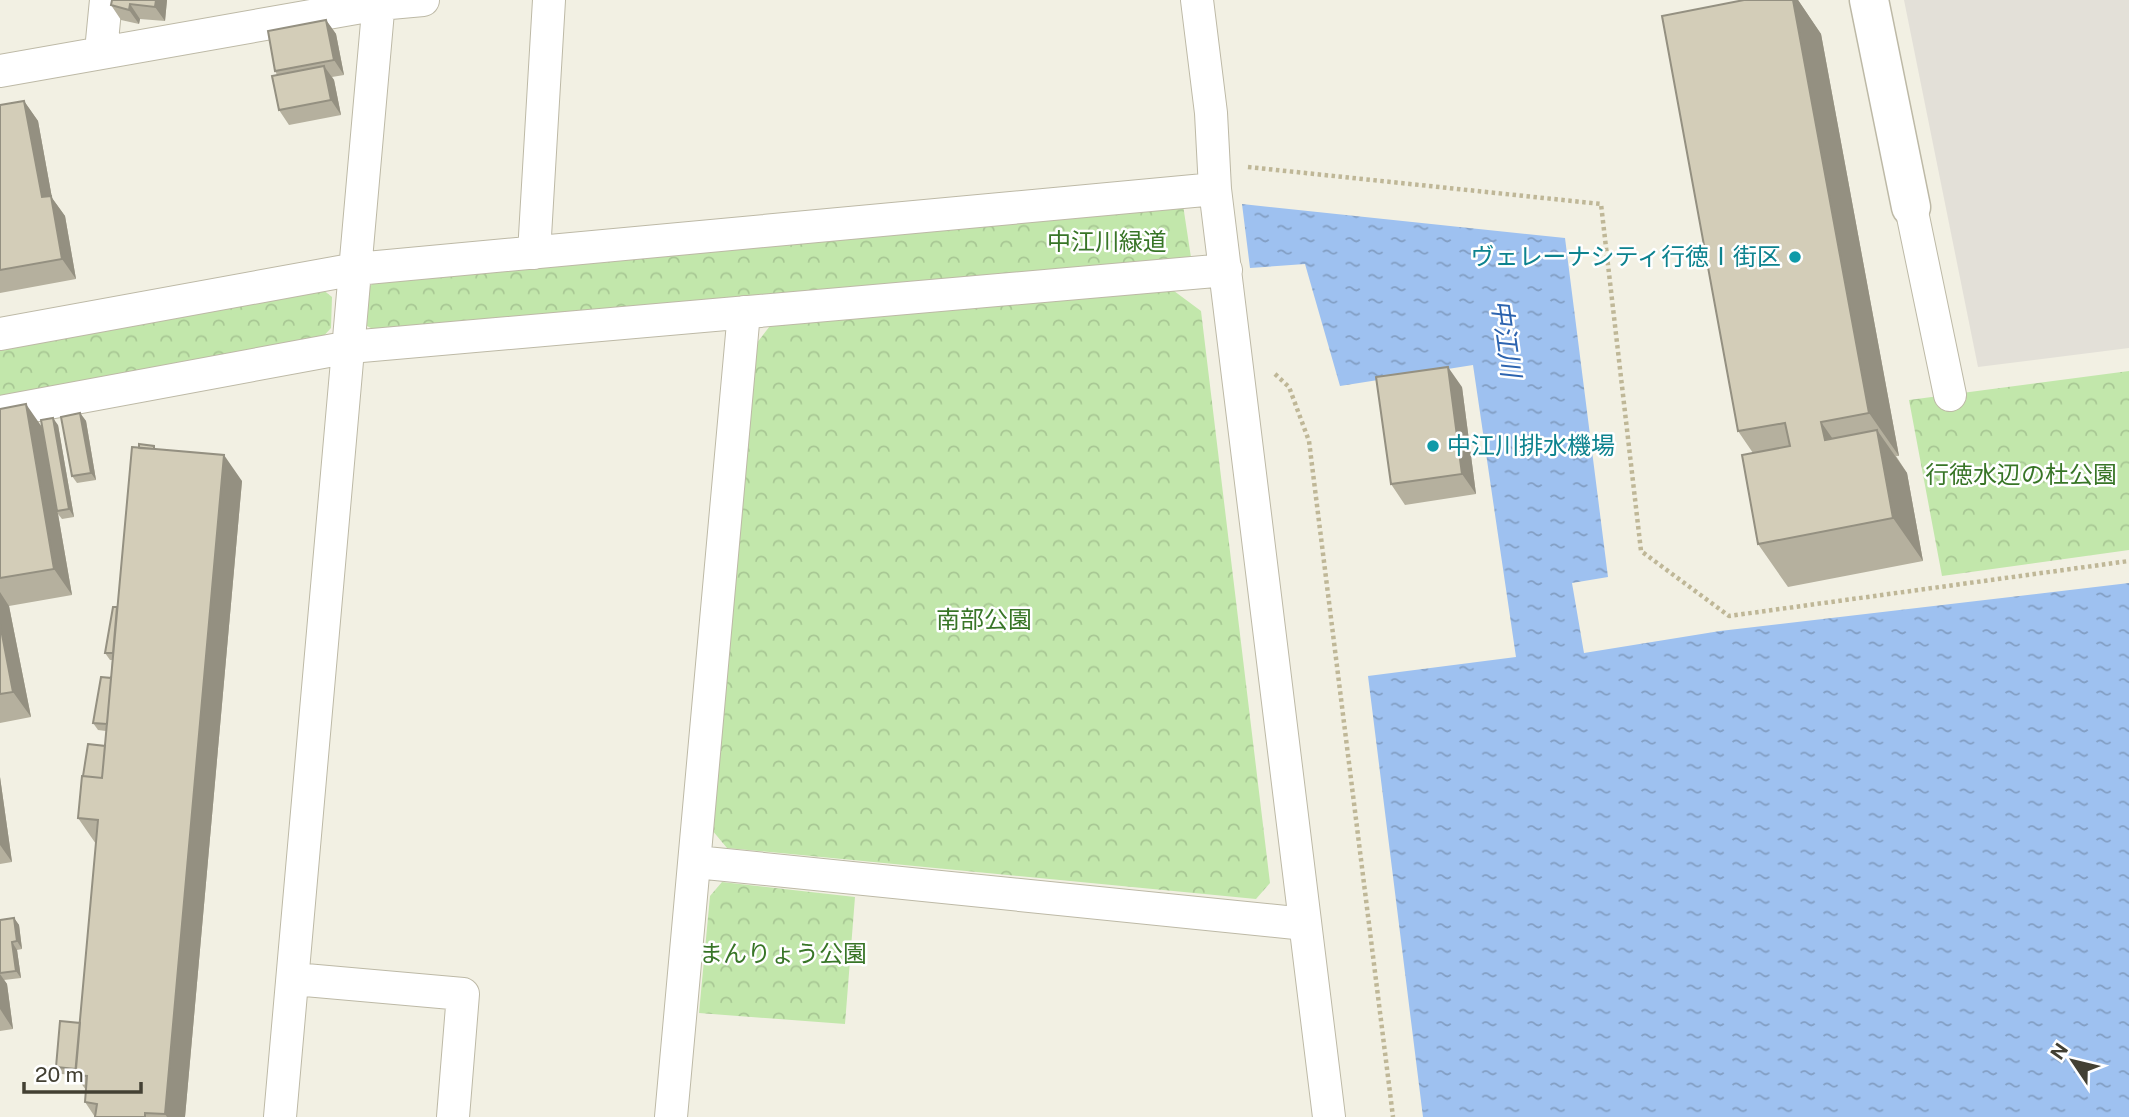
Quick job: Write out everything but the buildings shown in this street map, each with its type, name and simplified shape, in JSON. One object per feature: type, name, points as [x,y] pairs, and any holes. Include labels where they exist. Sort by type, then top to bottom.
[{"type":"street","points":[[101,51],[106,0]]},
{"type":"street","points":[[0,71],[379,2],[424,0]]},
{"type":"street","points":[[534,253],[549,0]]},
{"type":"street","points":[[1198,0],[1212,113],[1214,177],[1329,1117]]},
{"type":"street","points":[[1869,0],[1950,395]]},
{"type":"street","points":[[281,1117],[379,2]]},
{"type":"street","points":[[0,334],[356,269],[534,253],[1214,177]]},
{"type":"street","points":[[0,412],[350,347],[1226,270]]},
{"type":"street","points":[[671,1117],[744,312]]},
{"type":"street","points":[[696,862],[1305,924]]},
{"type":"street","points":[[294,979],[463,994],[453,1117]]},
{"type":"path","points":[[1214,177],[1601,204],[1640,551],[1729,616],[2129,561]]},
{"type":"path","points":[[1309,441],[1393,1117]]},
{"type":"shaded area","points":[[1904,0],[2129,0],[2129,348],[1978,367]]},
{"type":"green space","name":"中江川緑道","points":[[1183,205],[1192,264],[380,333],[367,326],[369,287],[379,278]]},
{"type":"green space","name":"南部公園","points":[[1170,288],[1201,311],[1270,883],[1256,899],[727,848],[712,830],[756,344],[773,322]]},
{"type":"green space","points":[[322,289],[332,297],[331,328],[320,340],[0,399],[0,348]]},
{"type":"green space","name":"行徳水辺の杜公園","points":[[2129,371],[2129,550],[1942,576],[1909,400]]},
{"type":"green space","name":"まんりょう公園","points":[[722,882],[855,897],[845,1024],[699,1013],[710,896]]},
{"type":"water","name":"中江川","points":[[1242,204],[1565,238],[1608,577],[1572,583],[1584,653],[1720,631],[2129,583],[2129,1117],[1423,1117],[1368,676],[1516,657],[1473,365],[1340,386],[1305,264],[1250,268]]},
{"type":"place","name":"ヴェレーナシティ行徳Ⅰ街区","points":[[1795,257]]},
{"type":"place","name":"中江川排水機場","points":[[1433,446]]}]
